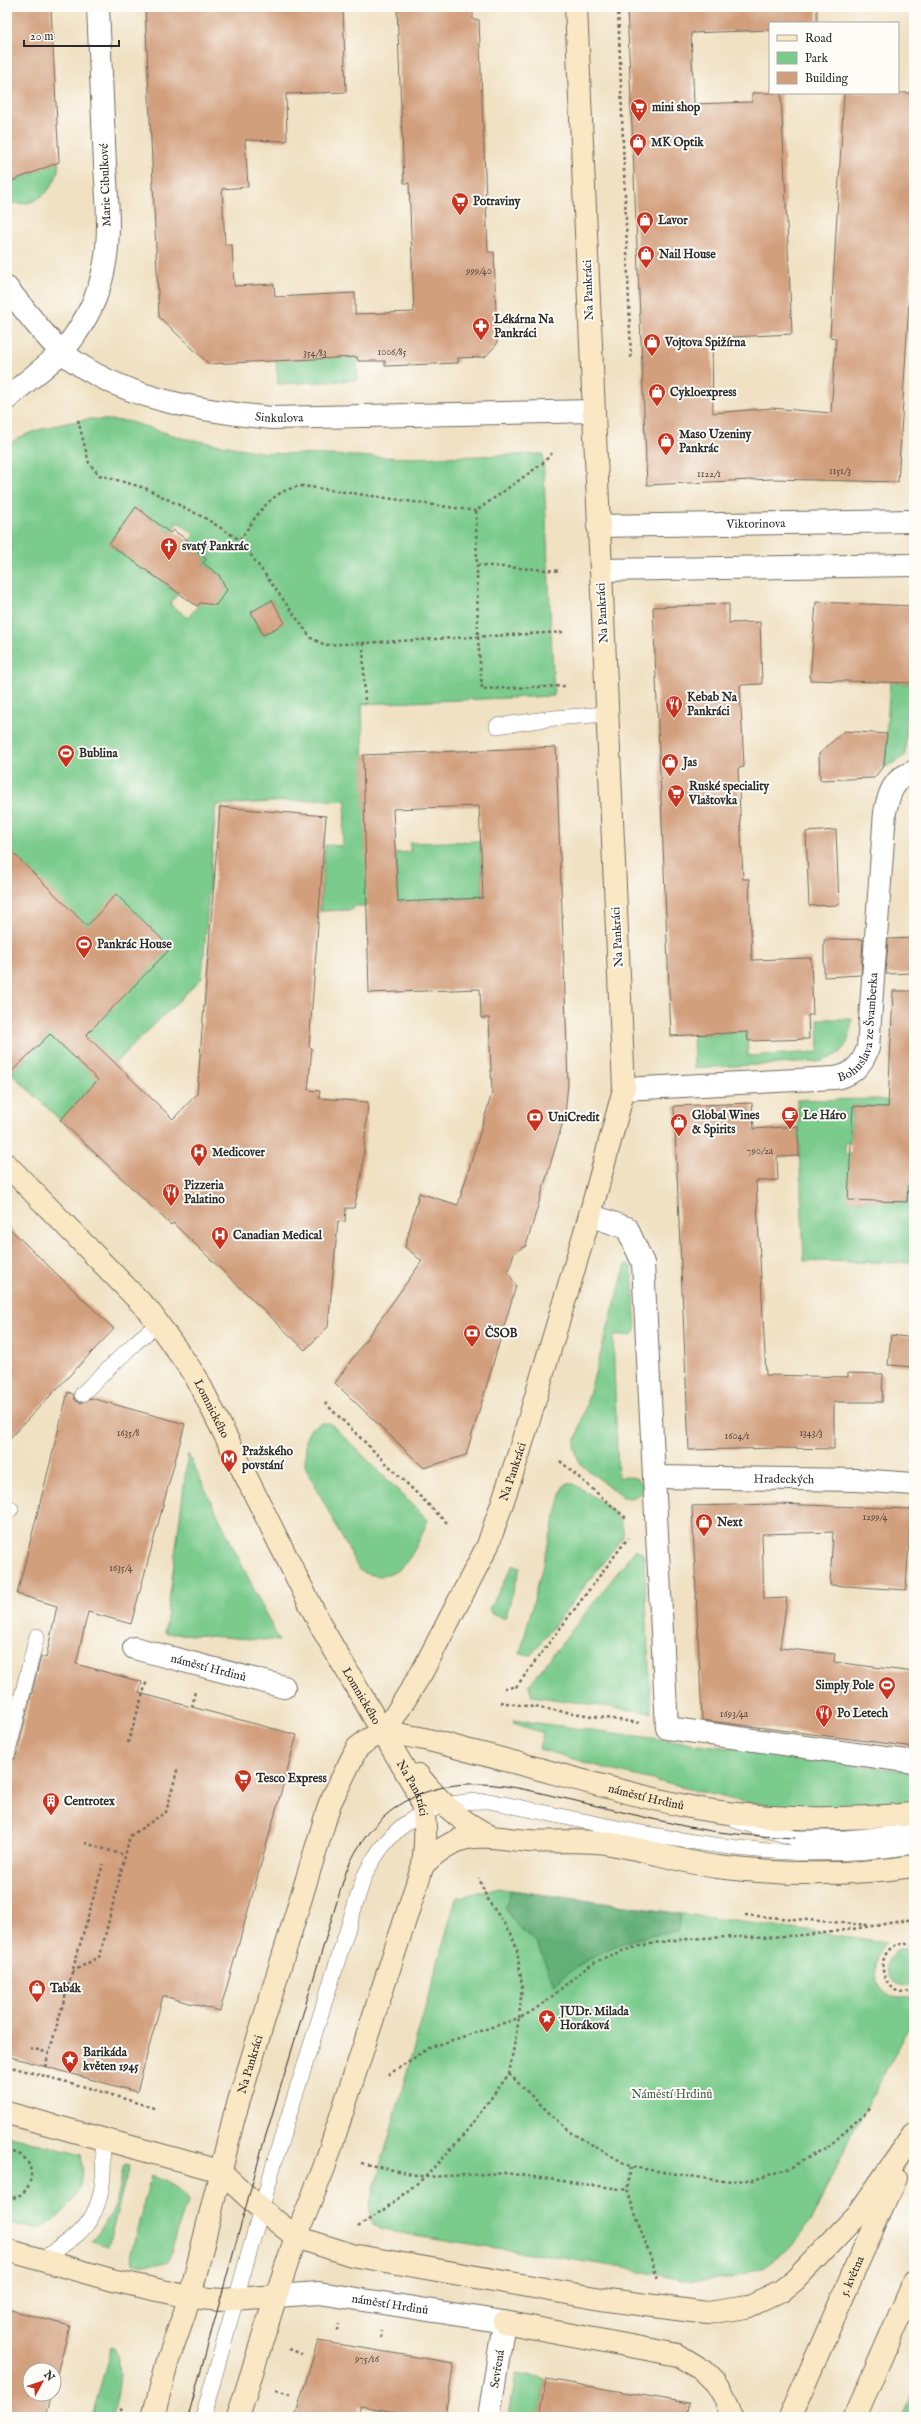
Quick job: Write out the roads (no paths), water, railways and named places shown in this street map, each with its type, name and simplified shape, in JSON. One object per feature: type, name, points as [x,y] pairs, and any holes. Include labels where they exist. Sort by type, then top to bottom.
[{"type":"street","name":"Marie Cibulkové","points":[[7,399],[27,380],[62,352],[77,332],[89,311],[104,269],[107,249],[98,7]]},
{"type":"street","name":"Na Pankráci","points":[[153,2417],[168,2360],[190,2297],[234,2118],[330,1803],[357,1748],[369,1739],[384,1734],[422,1672],[488,1545],[523,1441],[590,1215],[624,1088],[576,7]]},
{"type":"street","name":"Sinkulova","points":[[7,288],[62,352],[105,379],[152,397],[228,414],[272,418],[593,411]]},
{"type":"street","name":"Viktorinova","points":[[598,526],[914,521]]},
{"type":"street","points":[[600,570],[914,565]]},
{"type":"street","name":"Bohuslava ze Švamberka","points":[[624,1088],[834,1078],[843,1077],[857,1067],[864,1059],[868,1048],[885,812],[891,788],[900,778],[914,772]]},
{"type":"street","name":"Lomnického","points":[[7,1165],[159,1323],[196,1377],[323,1630],[384,1734],[434,1809],[488,1835]]},
{"type":"street","points":[[590,1215],[628,1228],[642,1263],[667,1728],[914,1762]]},
{"type":"street","name":"Hradeckých","points":[[654,1477],[857,1480],[914,1484]]},
{"type":"street","name":"náměstí Hrdinů","points":[[134,1648],[284,1687]]},
{"type":"street","name":"náměstí Hrdinů","points":[[384,1734],[433,1742],[690,1807],[749,1815],[847,1817],[914,1814]]},
{"type":"street","name":"Na Pankráci","points":[[238,2417],[276,2296],[296,2237],[324,2168],[423,1865],[427,1827],[434,1809]]},
{"type":"street","points":[[423,1865],[445,1846],[468,1837],[488,1835],[528,1841],[604,1843],[731,1868],[782,1873],[854,1872],[911,1853]]},
{"type":"street","points":[[7,2113],[220,2171],[261,2209],[296,2237],[352,2255],[690,2312],[722,2312],[747,2307],[763,2301],[795,2280],[858,2214],[914,2135]]},
{"type":"street","name":"5. května","points":[[790,2417],[914,2135]]},
{"type":"street","points":[[7,2250],[112,2280],[190,2297],[221,2300],[276,2296]]},
{"type":"street","points":[[855,2417],[914,2282]]},
{"type":"street","name":"náměstí Hrdinů","points":[[276,2296],[320,2293],[504,2322]]},
{"type":"street","points":[[504,2322],[678,2355],[704,2371],[716,2383],[724,2396],[732,2417]]},
{"type":"street","name":"Sevřená","points":[[489,2417],[504,2322]]},
{"type":"lane","points":[[496,726],[554,718],[607,714]]},
{"type":"lane","points":[[82,1394],[136,1342],[159,1323]]},
{"type":"lane","points":[[8,1747],[37,1636]]},
{"type":"lane","points":[[203,2417],[261,2209],[364,1878],[389,1837],[406,1822],[434,1809],[460,1801],[489,1800],[676,1841],[753,1851],[911,1853]]},
{"type":"lane","points":[[690,1807],[795,1838],[845,1838],[914,1832]]},
{"type":"lane","points":[[41,2260],[78,2233],[95,2214],[102,2189],[105,2165],[101,2139]]},
{"type":"tram line","points":[[188,2417],[262,2148],[345,1875],[356,1852],[369,1832],[385,1816],[404,1803],[424,1793],[446,1787],[470,1784],[495,1785],[534,1791],[698,1829],[795,1838]]},
{"type":"place","name":"mini shop","points":[[639,122]]},
{"type":"place","name":"MK Optik","points":[[638,157]]},
{"type":"place","name":"Potraviny","points":[[460,216]]},
{"type":"place","name":"Lavor","points":[[645,235]]},
{"type":"place","name":"Nail House","points":[[646,269]]},
{"type":"place","name":"Lékárna Na Pankráci","points":[[481,341]]},
{"type":"place","name":"Vojtova Spižírna","points":[[652,357]]},
{"type":"place","name":"Cykloexpress","points":[[657,407]]},
{"type":"place","name":"Maso Uzeniny Pankrác","points":[[666,456]]},
{"type":"place","name":"svatý Pankrác","points":[[169,561]]},
{"type":"place","name":"Kebab Na Pankráci","points":[[674,719]]},
{"type":"place","name":"Bublina","points":[[66,768]]},
{"type":"place","name":"Jas","points":[[670,777]]},
{"type":"place","name":"Ruské speciality Vlaštovka","points":[[676,808]]},
{"type":"place","name":"Pankrác House","points":[[84,959]]},
{"type":"place","name":"Le Háro","points":[[790,1130]]},
{"type":"place","name":"UniCredit","points":[[535,1132]]},
{"type":"place","name":"Global Wines & Spirits","points":[[679,1137]]},
{"type":"place","name":"Medicover","points":[[199,1167]]},
{"type":"place","name":"Pizzeria Palatino","points":[[171,1207]]},
{"type":"place","name":"Canadian Medical","points":[[220,1250]]},
{"type":"place","name":"ČSOB","points":[[472,1348]]},
{"type":"place","name":"Pražského povstání","points":[[229,1473]]},
{"type":"place","name":"Next","points":[[704,1537]]},
{"type":"place","name":"Simply Pole","points":[[887,1700]]},
{"type":"place","name":"Po Letech","points":[[824,1728]]},
{"type":"place","name":"Tesco Express","points":[[243,1793]]},
{"type":"place","name":"Centrotex","points":[[51,1816]]},
{"type":"place","name":"Tabák","points":[[37,2003]]},
{"type":"place","name":"JUDr. Milada Horáková","points":[[547,2033]]},
{"type":"place","name":"Barikáda květen 1945","points":[[70,2074]]},
{"type":"park label","name":"Náměstí Hrdinů","points":[[672,2094]]}]
